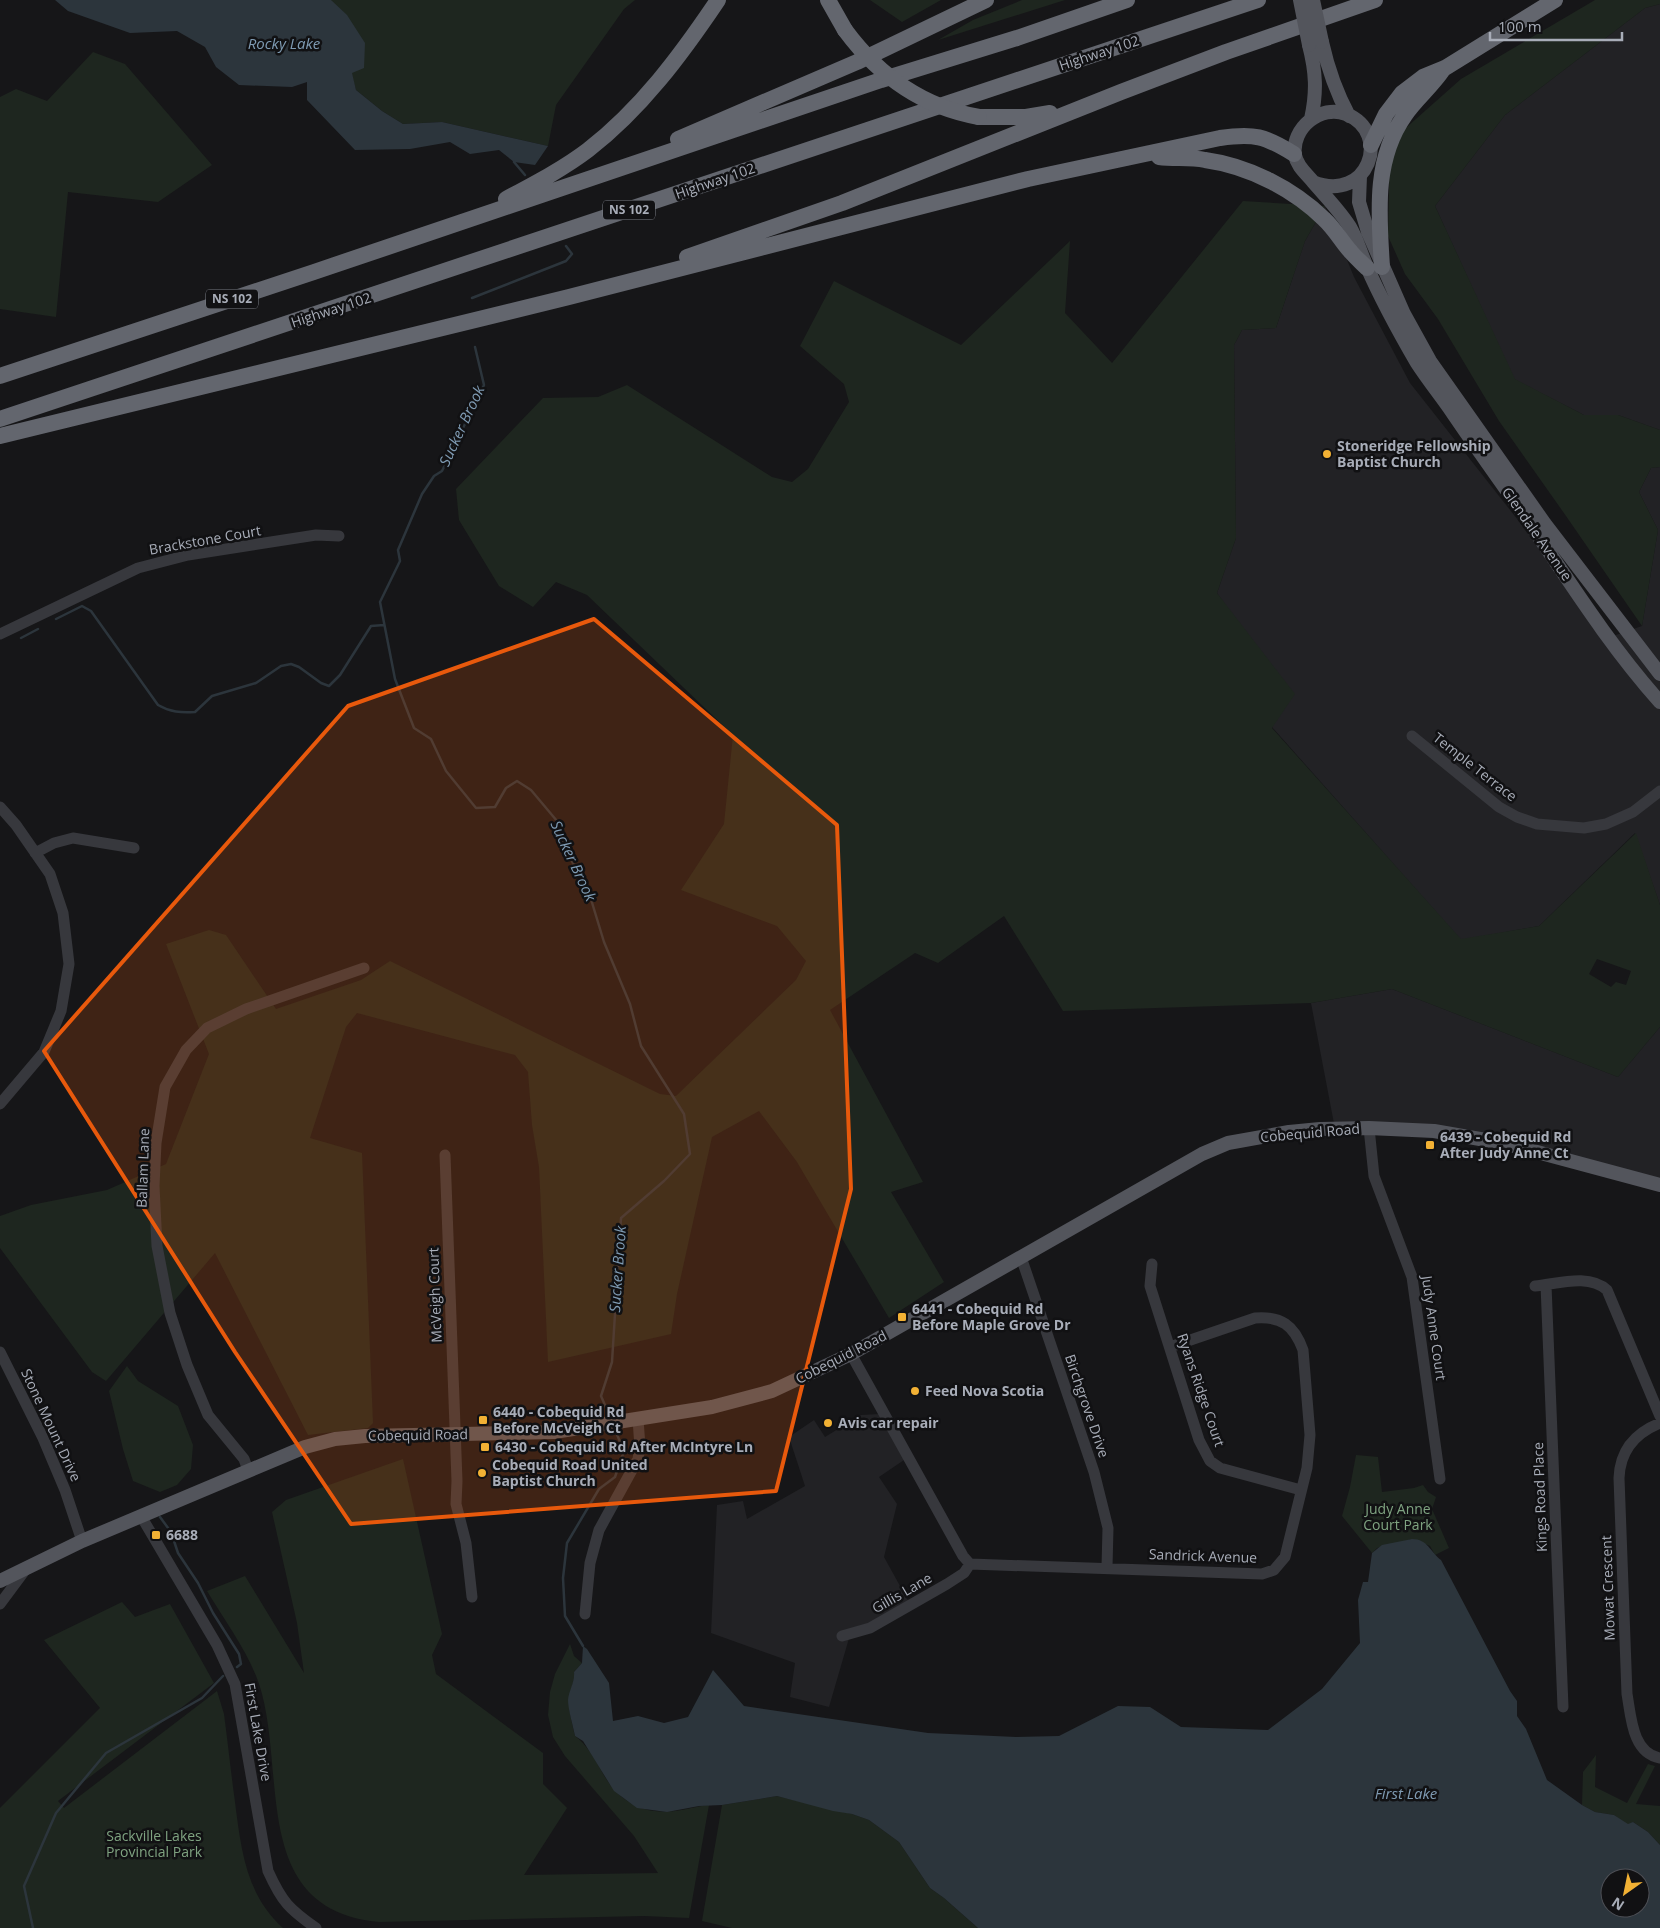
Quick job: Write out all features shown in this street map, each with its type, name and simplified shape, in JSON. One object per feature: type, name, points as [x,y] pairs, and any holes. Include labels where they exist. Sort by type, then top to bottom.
[{"type":"highway","points":[[463,220],[552,174],[602,138],[630,113],[667,71],[718,0]]},
{"type":"highway","points":[[828,0],[845,30],[860,51],[879,69],[900,86],[921,99],[942,107],[979,117],[1026,117],[1049,113],[1122,92]]},
{"type":"highway","points":[[581,182],[758,103],[857,62],[986,0]]},
{"type":"highway","name":"NS 102","points":[[0,376],[882,80],[1017,38],[1127,0]]},
{"type":"highway","name":"Highway 102","points":[[0,419],[1258,0]]},
{"type":"highway","points":[[569,297],[842,203],[1226,52],[1375,0]]},
{"type":"highway","points":[[1371,145],[1386,114],[1402,93],[1423,78],[1445,68],[1555,0]]},
{"type":"highway","points":[[1375,268],[1381,181],[1390,142],[1405,114],[1445,68]]},
{"type":"highway","points":[[0,436],[569,297],[1028,179],[1220,138],[1245,135],[1261,137],[1294,154]]},
{"type":"highway","points":[[1144,154],[1166,158],[1205,160],[1234,166],[1266,178],[1298,197],[1338,233],[1351,252],[1375,268]]},
{"type":"main road","points":[[1300,0],[1340,100],[1350,116]]},
{"type":"main road","points":[[1311,119],[1316,98],[1316,44],[1313,0]]},
{"type":"main road","points":[[1294,154],[1297,138],[1302,128],[1311,119],[1322,113],[1334,112],[1357,120],[1369,136],[1371,145]]},
{"type":"main road","name":"Glendale Avenue","points":[[1371,145],[1371,154],[1367,166],[1360,176],[1359,202],[1368,232],[1375,268],[1418,363],[1599,624],[1660,702]]},
{"type":"main road","name":"Glendale Avenue","points":[[1294,154],[1304,173],[1350,227],[1404,314],[1430,361],[1545,524],[1660,674]]},
{"type":"main road","points":[[1313,182],[1337,187],[1349,184],[1360,176]]},
{"type":"main road","points":[[1650,691],[1660,710]]},
{"type":"main road","name":"Cobequid Road","points":[[0,1581],[28,1565],[248,1470],[305,1447],[335,1439],[364,1436],[554,1432],[718,1406],[772,1391],[851,1354],[1202,1154],[1228,1144],[1289,1132],[1320,1129],[1369,1128],[1434,1131],[1503,1143],[1660,1185]]},
{"type":"street","name":"Brackstone Court","points":[[0,634],[138,568],[188,555],[316,535],[339,536]]},
{"type":"street","name":"Temple Terrace","points":[[1412,736],[1499,807],[1517,817],[1537,824],[1569,828],[1584,828],[1606,824],[1633,812],[1660,791]]},
{"type":"street","points":[[0,807],[16,825],[50,874],[63,913],[69,964],[61,1011],[44,1052],[0,1104]]},
{"type":"street","points":[[35,853],[54,843],[73,838],[134,848]]},
{"type":"street","name":"Ballam Lane","points":[[248,1470],[244,1459],[208,1415],[187,1365],[170,1313],[157,1246],[154,1186],[156,1143],[165,1087],[186,1050],[207,1028],[246,1009],[364,968]]},
{"type":"street","name":"Judy Anne Court","points":[[1369,1128],[1374,1176],[1412,1277],[1440,1479]]},
{"type":"street","name":"McVeigh Court","points":[[445,1155],[456,1434],[457,1481],[455,1496],[466,1543],[472,1597]]},
{"type":"street","name":"Birchgrove Drive","points":[[1021,1257],[1094,1472],[1108,1528],[1107,1567]]},
{"type":"street","name":"Ryans Ridge Court","points":[[1152,1264],[1150,1286],[1200,1440],[1210,1461],[1220,1468],[1301,1490]]},
{"type":"street","name":"Kings Road Place","points":[[1563,1707],[1541,1286],[1591,1281],[1607,1290],[1660,1416]]},
{"type":"street","name":"Sandrick Avenue","points":[[966,1560],[1268,1572],[1280,1565],[1285,1557],[1307,1468],[1310,1435],[1302,1350],[1298,1338],[1290,1327],[1279,1319],[1266,1317],[1255,1318],[1170,1347]]},
{"type":"street","name":"Stone Mount Drive","points":[[0,1352],[43,1438],[65,1490],[82,1541]]},
{"type":"street","points":[[851,1354],[966,1560]]},
{"type":"street","points":[[585,1614],[590,1563],[599,1530],[638,1459],[640,1447],[638,1419]]},
{"type":"street","name":"Mowat Crescent","points":[[1660,1423],[1640,1433],[1632,1442],[1620,1464],[1619,1478],[1627,1694],[1632,1723],[1638,1741],[1644,1750],[1654,1757],[1660,1758]]},
{"type":"street","name":"First Lake Drive","points":[[141,1516],[217,1645],[235,1684],[268,1871],[277,1890],[289,1908],[316,1928]]},
{"type":"street","name":"Gillis Lane","points":[[842,1636],[870,1628],[947,1584],[964,1573],[966,1560]]},
{"type":"street","points":[[0,1604],[28,1565]]},
{"type":"highlighted area","points":[[594,619],[837,825],[851,1189],[776,1491],[351,1524],[235,1352],[44,1051],[348,706]]},
{"type":"shaded area","points":[[1660,4],[1660,430],[1618,415],[1584,415],[1514,379],[1435,206],[1505,115],[1645,8]]},
{"type":"shaded area","points":[[1325,206],[1354,277],[1410,383],[1610,637],[1642,626],[1658,530],[1639,492],[1651,468],[1660,467],[1660,905],[1635,833],[1539,926],[1461,940],[1272,727],[1226,606],[1217,593],[1236,538],[1234,345],[1242,330],[1276,328],[1305,241]]},
{"type":"shaded area","points":[[1392,989],[1618,1077],[1660,1027],[1660,1182],[1495,1142],[1411,1136],[1336,1134],[1311,1003]]},
{"type":"shaded area","points":[[880,1414],[904,1460],[879,1477],[897,1504],[884,1557],[910,1604],[874,1625],[852,1628],[829,1707],[790,1697],[795,1663],[711,1633],[717,1505],[743,1501],[747,1519],[805,1486],[789,1437],[814,1420],[825,1437],[861,1415]]},
{"type":"green space","points":[[331,0],[635,0],[624,9],[556,105],[548,146],[442,122],[403,124],[382,111],[356,90]]},
{"type":"green space","points":[[870,0],[941,0],[902,22]]},
{"type":"green space","points":[[1022,0],[1065,0],[938,40],[973,20]]},
{"type":"green space","points":[[1595,0],[1660,0],[1660,4],[1645,8],[1505,115],[1435,206],[1515,379],[1584,415],[1618,415],[1660,430],[1660,467],[1651,468],[1639,492],[1658,530],[1642,626],[1499,421],[1438,319],[1405,274],[1388,236],[1390,142],[1461,79]]},
{"type":"green space","points":[[93,52],[125,64],[212,165],[158,202],[68,192],[56,317],[0,309],[0,97],[16,89],[47,101]]},
{"type":"green space","points":[[1243,201],[1325,206],[1305,241],[1276,328],[1242,330],[1234,345],[1236,538],[1217,593],[1295,694],[1272,728],[1461,939],[1539,926],[1636,833],[1660,905],[1660,1027],[1618,1077],[1392,989],[1311,1003],[1063,1011],[1004,916],[938,963],[915,953],[830,1010],[923,1182],[891,1192],[944,1282],[889,1318],[797,1162],[759,1111],[712,1137],[677,1294],[671,1334],[548,1362],[539,1167],[532,1125],[528,1072],[515,1055],[357,1013],[346,1027],[310,1138],[362,1153],[373,1423],[368,1428],[308,1435],[215,1253],[106,1381],[92,1372],[0,1248],[0,1216],[31,1205],[107,1190],[166,1164],[209,1054],[166,944],[209,930],[226,935],[276,1009],[361,980],[390,961],[660,1094],[676,1096],[796,980],[806,961],[777,926],[681,890],[724,824],[733,735],[587,595],[556,582],[533,607],[499,586],[459,520],[456,489],[543,398],[598,397],[627,385],[772,477],[792,482],[808,469],[849,402],[844,384],[800,346],[834,281],[961,345],[1070,241],[1065,313],[1112,363]],"holes":[[[1597,959],[1631,971],[1626,985],[1616,982],[1611,987],[1589,974]]]},
{"type":"green space","points":[[127,1366],[138,1381],[178,1406],[193,1445],[191,1469],[177,1485],[160,1492],[133,1481],[123,1449],[109,1391]]},
{"type":"green space","name":"Judy Anne Court Park","points":[[1356,1455],[1378,1457],[1382,1492],[1423,1485],[1428,1492],[1436,1497],[1432,1509],[1449,1548],[1435,1555],[1430,1546],[1412,1539],[1377,1548],[1372,1553],[1342,1516]]},
{"type":"green space","points":[[403,1459],[442,1634],[432,1655],[436,1674],[543,1753],[543,1784],[567,1808],[524,1875],[658,1873],[634,1836],[565,1756],[553,1737],[548,1715],[550,1692],[555,1674],[570,1644],[574,1656],[582,1663],[574,1672],[569,1700],[575,1736],[590,1753],[608,1782],[623,1798],[632,1804],[652,1811],[675,1811],[709,1805],[689,1918],[644,1916],[379,1922],[339,1912],[311,1894],[293,1868],[282,1836],[276,1802],[268,1729],[258,1681],[246,1654],[207,1591],[245,1576],[304,1673],[297,1623],[272,1512],[286,1500]]},
{"type":"green space","name":"Sackville Lakes Provincial Park","points":[[122,1602],[135,1617],[170,1604],[214,1683],[58,1801],[64,1808],[217,1691],[224,1714],[240,1837],[247,1870],[261,1901],[283,1928],[0,1928],[0,1808],[100,1708],[44,1640]]},
{"type":"green space","points":[[1596,1755],[1595,1787],[1627,1803],[1648,1764],[1655,1766],[1636,1804],[1660,1806],[1660,1845],[1648,1832],[1633,1822],[1628,1825],[1614,1815],[1595,1812],[1582,1805],[1583,1772]]},
{"type":"green space","points":[[777,1796],[852,1814],[869,1820],[899,1842],[930,1888],[978,1928],[732,1928],[702,1921],[722,1805]]},
{"type":"water","name":"Rocky Lake","points":[[55,0],[331,0],[347,15],[365,43],[364,68],[352,73],[356,90],[382,111],[403,124],[442,122],[548,146],[535,165],[514,162],[499,150],[470,154],[450,142],[410,149],[355,150],[307,100],[307,82],[292,87],[239,85],[216,67],[205,47],[177,31],[130,33],[68,11]]},
{"type":"water","name":"First Lake","points":[[1412,1539],[1422,1541],[1441,1560],[1517,1701],[1517,1716],[1526,1729],[1547,1780],[1595,1812],[1614,1815],[1628,1824],[1633,1822],[1648,1832],[1660,1845],[1660,1928],[978,1928],[930,1888],[899,1842],[869,1820],[852,1814],[833,1811],[777,1796],[667,1812],[637,1808],[614,1791],[583,1741],[575,1736],[568,1704],[574,1672],[582,1663],[583,1646],[587,1649],[609,1683],[613,1721],[638,1716],[664,1723],[688,1717],[713,1670],[744,1706],[928,1733],[1016,1737],[1059,1736],[1118,1706],[1150,1707],[1181,1727],[1268,1730],[1322,1689],[1360,1643],[1358,1600],[1363,1582],[1368,1582],[1372,1553],[1382,1545]]},
{"type":"waterway","name":"Sucker Brook","points":[[514,162],[525,175]]},
{"type":"waterway","name":"Sucker Brook","points":[[472,298],[566,261],[572,254],[566,246]]},
{"type":"waterway","name":"Sucker Brook","points":[[475,347],[484,385],[442,471],[434,476],[422,494],[398,550],[400,561],[380,602],[395,679],[414,728],[431,739],[446,771],[476,808],[495,807],[506,788],[517,781],[531,790],[557,821],[565,848],[590,896],[604,942],[630,1004],[641,1046],[684,1114],[690,1154],[664,1181],[621,1218],[612,1362],[601,1396],[608,1412]]},
{"type":"waterway","points":[[56,619],[82,606],[91,611],[158,705],[171,711],[185,712],[195,712],[212,696],[256,683],[281,666],[291,664],[329,686],[340,675],[371,626],[384,625]]},
{"type":"waterway","points":[[21,638],[38,629]]},
{"type":"waterway","name":"Sucker Brook","points":[[583,1646],[565,1616],[563,1578],[567,1543],[599,1489],[615,1477],[624,1451],[615,1430]]},
{"type":"waterway","points":[[160,1517],[171,1532],[178,1553],[198,1583],[213,1613],[239,1654],[241,1664],[237,1667]]},
{"type":"waterway","points":[[33,1928],[24,1886],[56,1813],[106,1753],[202,1698],[223,1676]]},
{"type":"place","name":"Stoneridge Fellowship Baptist Church","points":[[1327,454]]},
{"type":"place","name":"6439 - Cobequid Rd After Judy Anne Ct","points":[[1430,1145]]},
{"type":"place","name":"6441 - Cobequid Rd Before Maple Grove Dr","points":[[902,1317]]},
{"type":"place","name":"Feed Nova Scotia","points":[[915,1391]]},
{"type":"place","name":"6440 - Cobequid Rd Before McVeigh Ct","points":[[483,1420]]},
{"type":"place","name":"Avis car repair","points":[[828,1423]]},
{"type":"place","name":"6430 - Cobequid Rd After McIntyre Ln","points":[[485,1447]]},
{"type":"place","name":"Cobequid Road United Baptist Church","points":[[482,1473]]},
{"type":"place","name":"6688","points":[[156,1535]]}]
